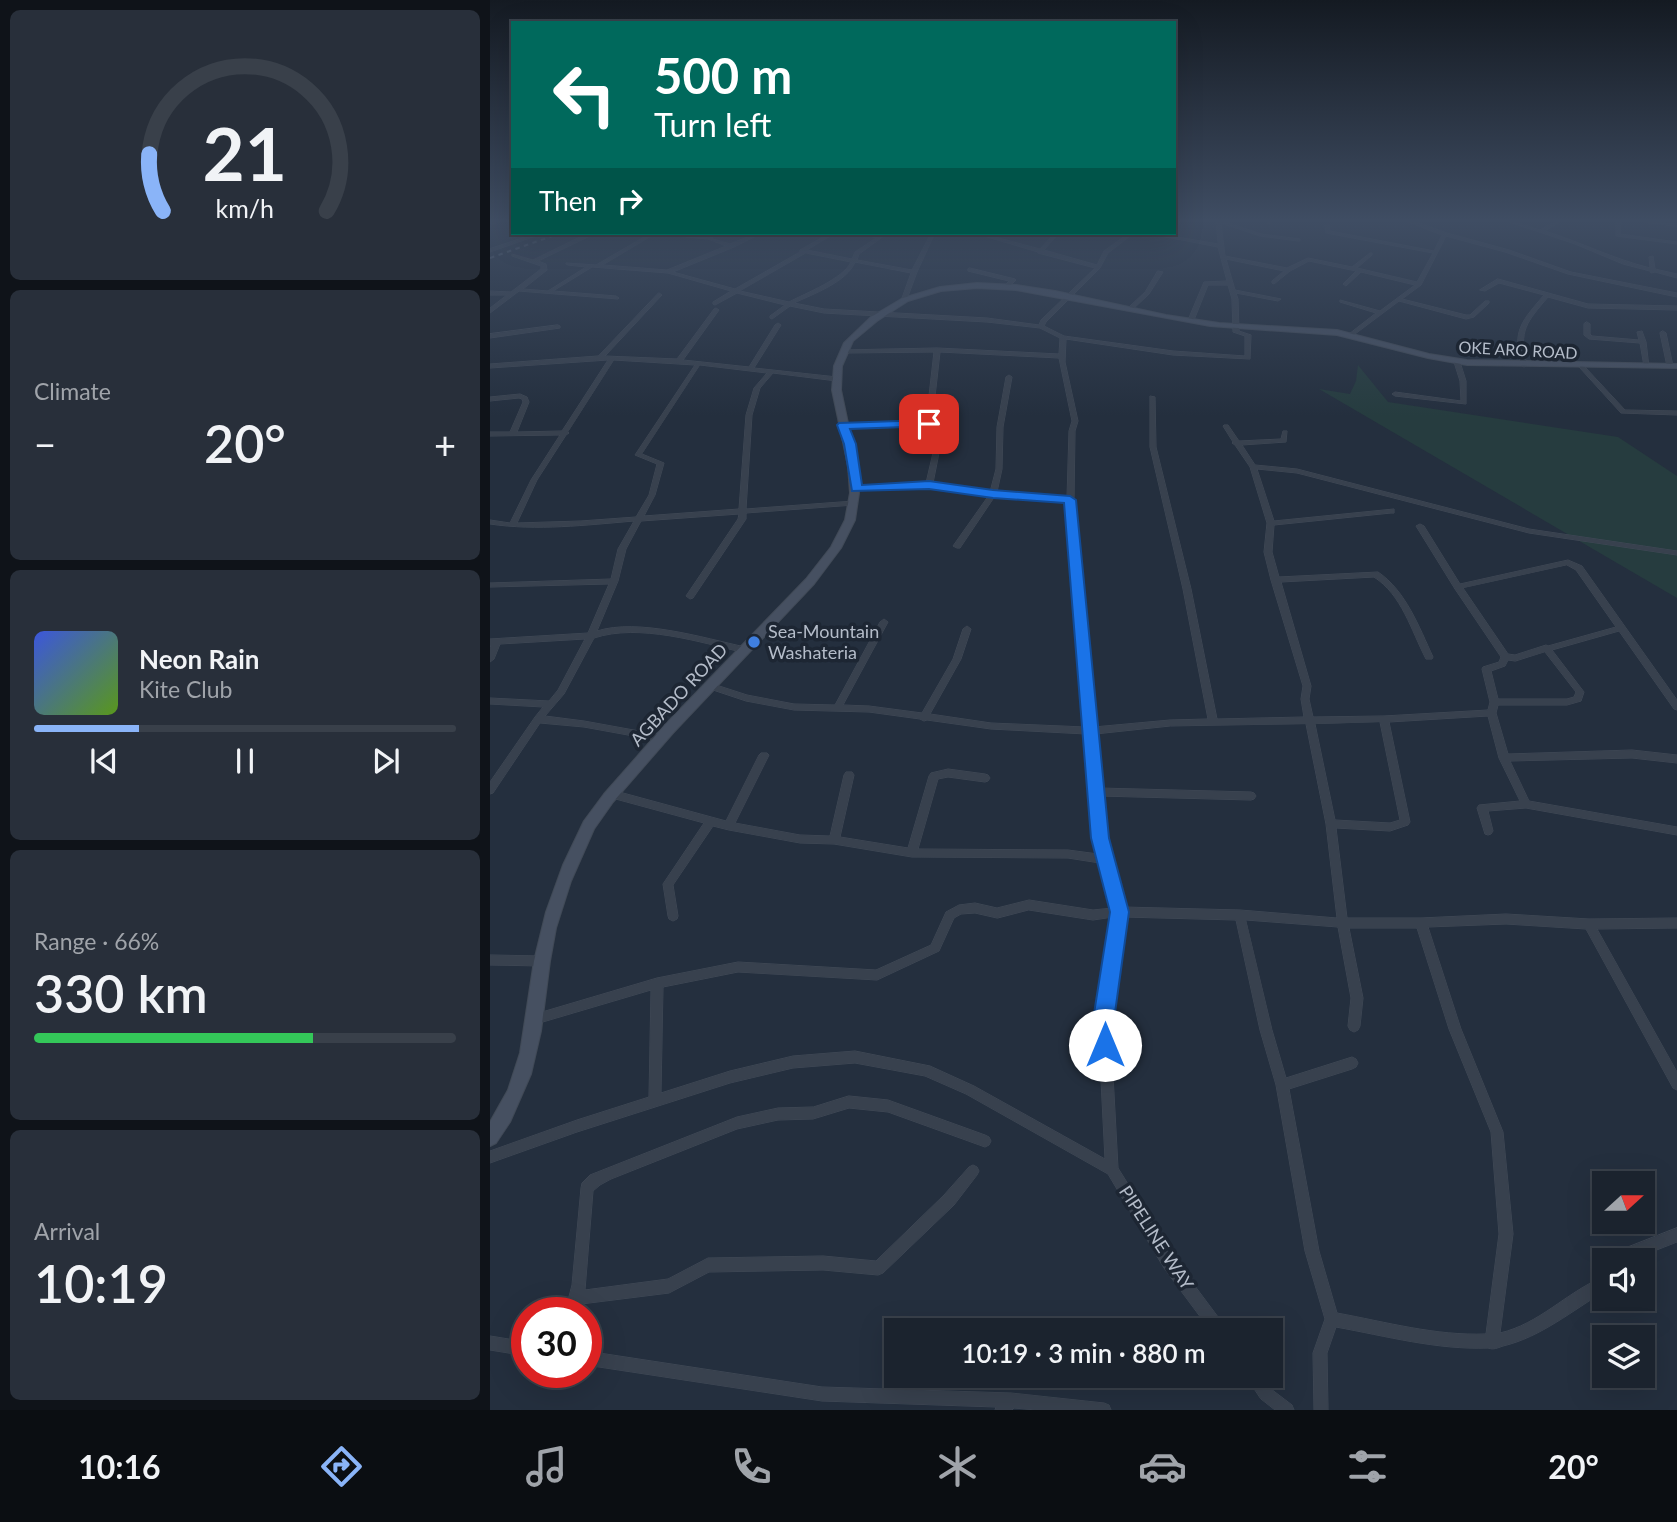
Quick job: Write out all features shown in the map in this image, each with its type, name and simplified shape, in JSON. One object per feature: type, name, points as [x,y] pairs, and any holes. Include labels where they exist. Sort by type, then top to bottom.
[{"type":"main road","name":"OKE ARO ROAD","points":[[905,298],[951,286],[1005,288],[1070,295],[1130,309],[1235,327],[1352,335],[1407,352],[1457,362],[1582,367],[1674,366]]},
{"type":"main road","name":"AGBADO ROAD","points":[[490,1137],[509,1112],[517,1095],[536,1019],[542,961],[554,903],[585,832],[612,794],[661,738],[818,573],[838,545],[856,489],[850,444],[835,393],[844,351],[849,341],[880,314],[905,298]]},
{"type":"street","points":[[490,311],[527,285]]},
{"type":"street","points":[[551,291],[562,285]]},
{"type":"street","points":[[713,285],[824,311],[987,320],[1041,327],[1063,337],[1173,353],[1248,358],[1248,335],[1236,332],[1237,307],[1231,285]]},
{"type":"street","points":[[679,361],[716,307],[746,285]]},
{"type":"street","points":[[772,317],[789,304],[827,285]]},
{"type":"street","points":[[905,298],[910,285]]},
{"type":"street","points":[[1005,288],[1008,285]]},
{"type":"street","points":[[1041,327],[1080,285]]},
{"type":"street","points":[[1130,309],[1152,285]]},
{"type":"street","points":[[1191,320],[1205,285]]},
{"type":"street","points":[[1352,335],[1418,285]]},
{"type":"street","points":[[1483,290],[1492,285]]},
{"type":"street","points":[[1510,285],[1588,306],[1677,308]]},
{"type":"street","points":[[1627,285],[1677,295]]},
{"type":"street","points":[[521,290],[616,299]]},
{"type":"street","points":[[1233,291],[1278,299]]},
{"type":"street","points":[[490,293],[514,294]]},
{"type":"street","points":[[600,358],[659,295]]},
{"type":"street","points":[[1524,365],[1518,345],[1519,334],[1523,323],[1546,296]]},
{"type":"street","points":[[1400,299],[1466,317],[1472,316],[1487,302]]},
{"type":"street","points":[[1342,301],[1381,313]]},
{"type":"street","points":[[1587,324],[1587,335],[1591,338],[1643,342]]},
{"type":"street","points":[[750,370],[778,325]]},
{"type":"street","points":[[490,336],[558,327]]},
{"type":"street","points":[[1640,332],[1647,366]]},
{"type":"street","points":[[1663,333],[1674,366]]},
{"type":"street","name":"PIPELINE WAY","points":[[1063,337],[1062,356],[1074,421],[1070,500],[1095,792],[1104,859],[1119,912],[1104,1020],[1112,1170],[1169,1263],[1210,1318]]},
{"type":"street","points":[[929,424],[937,350]]},
{"type":"street","points":[[844,351],[937,350],[1062,356]]},
{"type":"street","points":[[490,366],[600,358],[679,361],[837,379]]},
{"type":"street","points":[[512,525],[534,480],[612,359]]},
{"type":"street","points":[[1395,394],[1464,403],[1463,381],[1457,362]]},
{"type":"street","points":[[490,790],[538,719],[552,704],[591,636],[614,580],[622,549],[629,533],[641,519],[652,495],[661,464],[638,455],[699,363]]},
{"type":"street","points":[[1582,367],[1623,412],[1677,413]]},
{"type":"street","points":[[690,596],[739,523],[748,415],[757,388],[770,373]]},
{"type":"street","points":[[957,546],[993,494],[999,469],[1000,427],[1009,377]]},
{"type":"street","points":[[1152,397],[1153,447],[1187,589],[1213,723]]},
{"type":"street","points":[[490,399],[526,398],[513,433]]},
{"type":"street","points":[[843,425],[929,424],[949,427]]},
{"type":"street","points":[[1226,426],[1253,467],[1271,523],[1268,552],[1307,686],[1305,699],[1312,719],[1331,824],[1343,923],[1357,998],[1354,1026]]},
{"type":"street","points":[[1235,443],[1284,441],[1285,432]]},
{"type":"street","points":[[490,434],[566,433]]},
{"type":"street","points":[[929,485],[936,453]]},
{"type":"street","points":[[1253,467],[1297,471],[1529,531],[1677,552]]},
{"type":"street","points":[[856,489],[929,485],[993,494],[1070,500]]},
{"type":"street","points":[[490,522],[512,525],[641,519],[854,502]]},
{"type":"street","points":[[1271,523],[1391,511]]},
{"type":"street","points":[[1420,526],[1506,657],[1515,658],[1621,628]]},
{"type":"street","points":[[1458,587],[1568,562],[1579,568],[1677,707]]},
{"type":"street","points":[[1275,580],[1376,574],[1389,586],[1406,611],[1429,657]]},
{"type":"street","points":[[490,585],[614,580]]},
{"type":"street","points":[[837,709],[884,622]]},
{"type":"street","points":[[924,718],[957,659],[967,629]]},
{"type":"street","points":[[490,659],[494,641],[591,636],[607,630],[660,633],[745,650]]},
{"type":"street","points":[[1494,702],[1567,702],[1577,699],[1580,692],[1545,648]]},
{"type":"street","points":[[1506,657],[1502,664],[1486,669],[1494,702],[1492,713],[1504,758],[1526,804]]},
{"type":"street","points":[[710,686],[746,698],[794,707],[869,709],[991,726],[1090,730],[1170,723],[1384,719],[1492,713]]},
{"type":"street","points":[[490,701],[552,704]]},
{"type":"street","points":[[538,719],[584,723],[661,738]]},
{"type":"street","points":[[1331,824],[1390,827],[1405,822],[1384,719]]},
{"type":"street","points":[[1504,758],[1632,754],[1677,759]]},
{"type":"street","points":[[729,826],[764,755]]},
{"type":"street","points":[[912,853],[934,776],[948,773],[985,778]]},
{"type":"street","points":[[834,840],[849,775]]},
{"type":"street","points":[[1095,792],[1251,796]]},
{"type":"street","points":[[612,794],[729,826],[800,839],[834,840],[912,853],[1068,854],[1104,859]]},
{"type":"street","points":[[1488,831],[1482,808],[1526,804],[1677,831]]},
{"type":"street","points":[[673,916],[668,884],[711,821]]},
{"type":"street","points":[[536,1019],[657,983],[738,967],[877,975],[935,947],[950,915],[959,910],[975,908],[998,913],[1029,905],[1093,915],[1119,912],[1240,915],[1343,923],[1506,919],[1589,924],[1677,923]]},
{"type":"street","points":[[1240,915],[1266,1030],[1282,1085],[1312,1251],[1332,1319],[1320,1353],[1321,1410]]},
{"type":"street","points":[[1421,923],[1455,1029],[1497,1132],[1506,1234],[1492,1343]]},
{"type":"street","points":[[1589,924],[1677,1084]]},
{"type":"street","points":[[490,960],[542,961]]},
{"type":"street","points":[[655,1101],[657,983]]},
{"type":"street","points":[[490,1157],[730,1077],[793,1062],[855,1057],[926,1070],[970,1090],[1112,1170]]},
{"type":"street","points":[[1282,1085],[1352,1063]]},
{"type":"street","points":[[575,1297],[587,1188],[595,1180],[696,1138],[737,1123],[778,1114],[813,1113],[849,1102],[888,1106],[985,1141]]},
{"type":"street","points":[[583,1297],[669,1286],[708,1265],[823,1263],[878,1268],[949,1200],[973,1171]]},
{"type":"street","points":[[1644,1248],[1677,1235]]},
{"type":"street","points":[[1332,1319],[1426,1337],[1492,1343],[1513,1337],[1592,1290]]},
{"type":"street","points":[[490,1343],[511,1346]]},
{"type":"street","points":[[602,1360],[822,1394],[1104,1410]]},
{"type":"street","points":[[1262,1388],[1287,1410]]},
{"type":"green space","points":[[1358,365],[1388,402],[1618,437],[1677,476],[1677,598],[1319,389],[1350,394],[1356,381]]},
{"type":"place","name":"Sea-Mountain Washateria","points":[[754,642]]},
{"type":"route","points":[[929,424],[843,425],[850,444],[856,489],[929,485],[993,494],[1070,500],[1100,838],[1119,912],[1104,1020],[1105,1045]]}]
